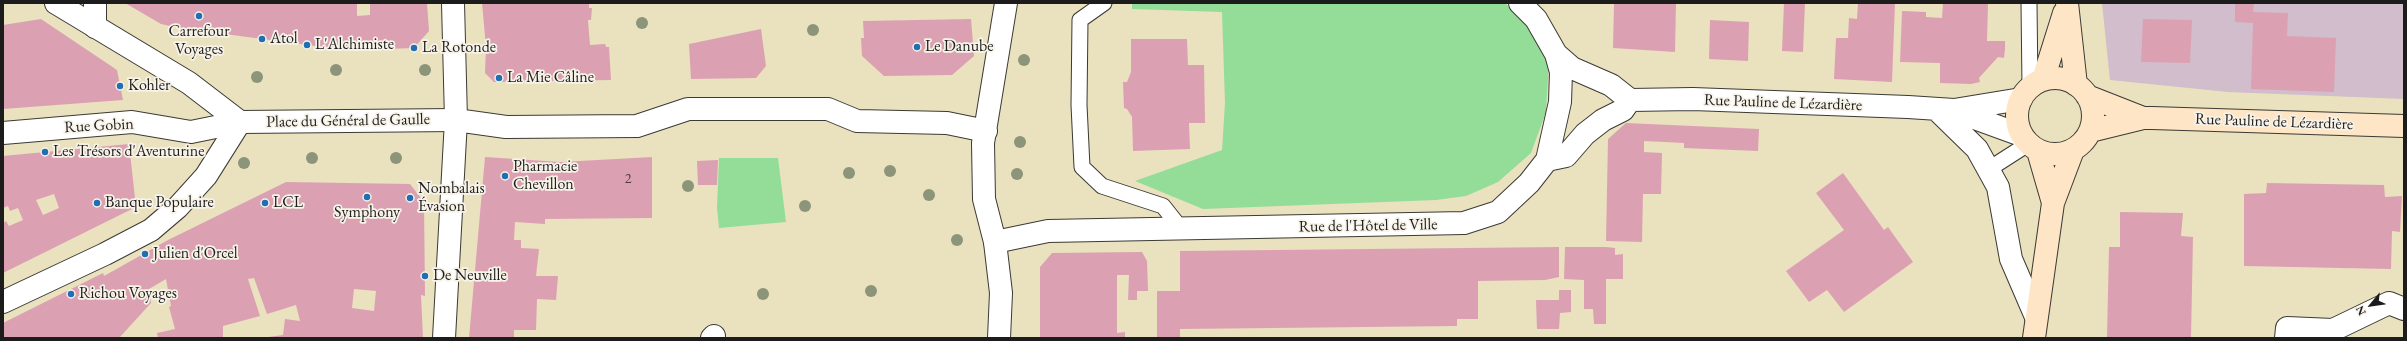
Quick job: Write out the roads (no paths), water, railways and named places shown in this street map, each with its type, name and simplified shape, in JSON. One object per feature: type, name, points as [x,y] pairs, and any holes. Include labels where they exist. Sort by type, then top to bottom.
[{"type":"main road","points":[[2053,203],[2017,117],[2031,89],[2067,4]]},
{"type":"main road","points":[[2029,143],[2062,154],[2073,150],[2083,142],[2090,131],[2092,114],[2081,90],[2067,4]]},
{"type":"main road","points":[[2031,89],[2065,80],[2081,90]]},
{"type":"main road","name":"Rue Pauline de Lézardière","points":[[2081,90],[2143,118]]},
{"type":"main road","name":"Rue Pauline de Lézardière","points":[[2090,131],[2143,118],[2404,126]]},
{"type":"main road","points":[[2035,328],[2053,203],[2073,150]]},
{"type":"street","points":[[3,302],[106,254],[152,230],[178,207],[206,176],[240,122],[189,83],[56,3]]},
{"type":"street","points":[[95,3],[95,27]]},
{"type":"street","points":[[444,338],[456,120],[453,3]]},
{"type":"street","name":"Rue de l'Hôtel de Ville","points":[[995,242],[1048,231],[1182,230],[1464,223],[1498,212],[1529,183],[1547,160],[1560,102],[1561,72],[1556,54],[1536,19],[1520,3]]},
{"type":"street","points":[[999,338],[1001,293],[995,242],[984,199],[983,143],[1005,11]]},
{"type":"street","points":[[1547,160],[1566,156],[1585,134],[1602,120],[1623,110],[1630,100],[1611,85],[1572,68],[1556,54]]},
{"type":"street","name":"Rue Pauline de Lézardière","points":[[1630,100],[1693,99],[1945,110],[2031,89]]},
{"type":"street","name":"Place du Général de Gaulle","points":[[240,122],[456,120],[506,127],[637,126],[688,109],[828,109],[857,121],[947,123],[986,131]]},
{"type":"street","points":[[1945,110],[1977,149],[1998,186],[2011,259],[2035,328]]},
{"type":"street","name":"Rue Pauline de Lézardière","points":[[1945,110],[2029,143]]},
{"type":"street","name":"Rue Gobin","points":[[3,133],[126,122],[191,132],[240,122]]},
{"type":"street","points":[[2286,338],[2287,328],[2333,330],[2389,303],[2404,309]]},
{"type":"lane","points":[[1104,3],[1080,20],[1079,105],[1082,168],[1102,186],[1163,206],[1182,230]]},
{"type":"lane","points":[[2029,3],[2031,89]]},
{"type":"lane","points":[[1989,169],[2029,143]]},
{"type":"place","name":"Carrefour Voyages","points":[[199,16]]},
{"type":"place","name":"Atol","points":[[262,39]]},
{"type":"place","name":"L'Alchimiste","points":[[307,45]]},
{"type":"place","name":"Le Danube","points":[[917,47]]},
{"type":"place","name":"La Rotonde","points":[[414,48]]},
{"type":"place","name":"La Mie Câline","points":[[499,78]]},
{"type":"place","name":"Kohler","points":[[120,86]]},
{"type":"place","name":"Les Trésors d'Aventurine","points":[[45,152]]},
{"type":"place","name":"Pharmacie Chevillon","points":[[505,176]]},
{"type":"place","name":"Symphony","points":[[367,197]]},
{"type":"place","name":"Nombalais Évasion","points":[[410,198]]},
{"type":"place","name":"Banque Populaire","points":[[97,203]]},
{"type":"place","name":"LCL","points":[[265,203]]},
{"type":"place","name":"Julien d'Orcel","points":[[145,254]]},
{"type":"place","name":"De Neuville","points":[[425,276]]},
{"type":"place","name":"Richou Voyages","points":[[71,294]]}]
